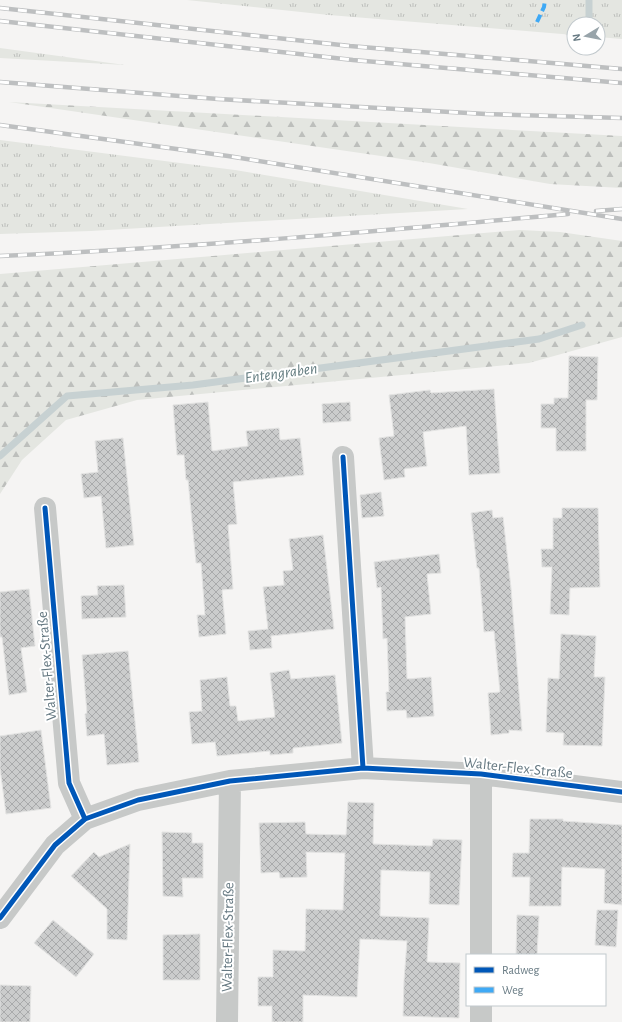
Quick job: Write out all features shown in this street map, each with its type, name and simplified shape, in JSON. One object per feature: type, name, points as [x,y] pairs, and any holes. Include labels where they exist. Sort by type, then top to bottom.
[{"type":"street","points":[[343,457],[363,768]]},
{"type":"street","name":"Walter-Flex-Straße","points":[[45,508],[69,783],[85,819]]},
{"type":"street","name":"Walter-Flex-Straße","points":[[0,918],[55,845],[85,819],[138,800],[230,781],[363,768],[481,774],[622,792]]},
{"type":"street","name":"Walter-Flex-Straße","points":[[481,774],[481,954]]},
{"type":"street","name":"Walter-Flex-Straße","points":[[227,1022],[230,781]]},
{"type":"street","points":[[481,1006],[481,1022]]},
{"type":"green space","points":[[187,0],[622,0],[622,39],[606,38],[606,16],[566,16],[566,34],[329,15]]},
{"type":"green space","points":[[0,48],[125,65],[0,58]]},
{"type":"green space","points":[[9,102],[622,136],[622,188],[550,184],[429,163]]},
{"type":"green space","points":[[0,140],[235,170],[468,209],[91,231],[0,234]]},
{"type":"green space","points":[[520,230],[560,232],[622,241],[622,337],[529,363],[137,400],[66,420],[22,460],[0,494],[0,274]]},
{"type":"building","points":[[569,356],[598,357],[597,400],[586,400],[586,451],[556,451],[556,428],[541,428],[541,404],[554,404],[554,398],[568,398]]},
{"type":"building","points":[[494,389],[500,473],[469,475],[466,426],[423,432],[427,466],[404,469],[405,477],[384,480],[379,438],[394,436],[389,395],[430,390],[431,393]]},
{"type":"building","points":[[208,402],[212,451],[248,446],[246,431],[279,428],[280,440],[300,438],[304,475],[233,482],[237,524],[228,525],[233,589],[222,590],[226,634],[199,637],[197,615],[205,615],[201,563],[196,563],[188,480],[186,480],[184,455],[177,455],[173,405]]},
{"type":"building","points":[[350,402],[351,421],[323,423],[322,404]]},
{"type":"building","points":[[123,438],[134,545],[106,548],[101,496],[84,498],[81,474],[98,472],[95,441]]},
{"type":"building","points":[[381,492],[384,516],[362,518],[360,495]]},
{"type":"building","points":[[562,508],[598,508],[600,587],[570,588],[569,615],[550,614],[552,567],[542,567],[541,549],[553,549],[553,518],[562,518]]},
{"type":"building","points":[[492,510],[493,518],[503,517],[511,588],[522,731],[509,730],[509,733],[491,735],[488,693],[500,692],[494,631],[484,632],[479,568],[477,568],[471,513]]},
{"type":"building","points":[[323,535],[334,629],[271,636],[272,648],[250,650],[248,631],[268,629],[263,587],[284,585],[283,571],[293,570],[289,539]]},
{"type":"building","points":[[439,554],[441,573],[427,574],[431,614],[405,617],[407,679],[431,677],[434,716],[407,718],[406,710],[387,711],[386,692],[389,692],[387,638],[383,639],[381,587],[377,588],[374,562]]},
{"type":"building","points":[[124,585],[126,617],[82,619],[81,596],[98,595],[97,586]]},
{"type":"building","points":[[29,589],[35,646],[21,648],[27,692],[9,695],[2,637],[0,637],[0,592]]},
{"type":"building","points":[[561,634],[596,636],[594,677],[605,677],[602,746],[563,745],[564,733],[546,732],[548,678],[559,679]]},
{"type":"building","points":[[128,651],[139,762],[107,765],[104,734],[87,736],[85,714],[87,713],[82,655]]},
{"type":"building","points":[[289,670],[291,679],[335,675],[342,743],[293,748],[293,753],[270,755],[270,751],[217,756],[215,742],[192,744],[189,712],[202,711],[200,680],[227,677],[230,706],[236,706],[238,721],[275,717],[270,673]]},
{"type":"building","points":[[41,730],[51,808],[6,814],[0,768],[0,736]]},
{"type":"building","points":[[348,802],[374,803],[373,844],[432,846],[433,839],[462,840],[459,905],[429,904],[430,872],[381,870],[380,916],[429,918],[427,962],[460,963],[459,1018],[403,1016],[407,941],[360,939],[357,997],[303,995],[303,1022],[272,1022],[272,1006],[258,1006],[258,977],[273,977],[273,950],[305,951],[306,909],[343,910],[345,853],[306,852],[307,877],[280,878],[279,872],[261,873],[259,823],[305,822],[306,834],[346,835]]},
{"type":"building","points":[[530,819],[563,819],[563,821],[622,825],[622,905],[604,903],[605,869],[562,867],[561,906],[529,906],[530,877],[512,877],[513,853],[529,853]]},
{"type":"building","points":[[162,832],[192,833],[192,843],[203,843],[203,878],[182,878],[183,897],[163,896]]},
{"type":"building","points":[[130,844],[127,940],[107,939],[107,909],[71,876],[94,852],[99,857]]},
{"type":"building","points":[[597,910],[618,910],[616,947],[595,945]]},
{"type":"building","points":[[517,915],[539,916],[537,954],[516,954]]},
{"type":"building","points":[[53,920],[94,954],[76,977],[34,943]]},
{"type":"building","points":[[200,934],[200,980],[163,980],[163,935]]},
{"type":"building","points":[[0,985],[31,986],[30,1022],[0,1022]]},
{"type":"waterway","name":"Entengraben","points":[[589,0],[589,16]]},
{"type":"waterway","name":"Entengraben","points":[[0,456],[67,396],[193,385],[539,339],[582,325]]},
{"type":"railway","points":[[0,8],[350,46],[622,69]]},
{"type":"railway","points":[[0,21],[353,60],[622,83]]},
{"type":"railway","points":[[0,82],[218,99],[486,114],[622,118]]},
{"type":"railway","points":[[0,125],[228,156],[622,219]]},
{"type":"railway","points":[[596,211],[622,209]]},
{"type":"railway","points":[[0,256],[213,244],[568,214]]},
{"type":"marked path","points":[[537,22],[544,7],[545,0]]},
{"type":"cycle path","points":[[343,457],[363,768]]},
{"type":"cycle path","points":[[45,508],[69,783],[85,819]]},
{"type":"cycle path","points":[[0,918],[55,845],[85,819],[138,800],[230,781],[363,768],[481,774],[622,792]]}]
